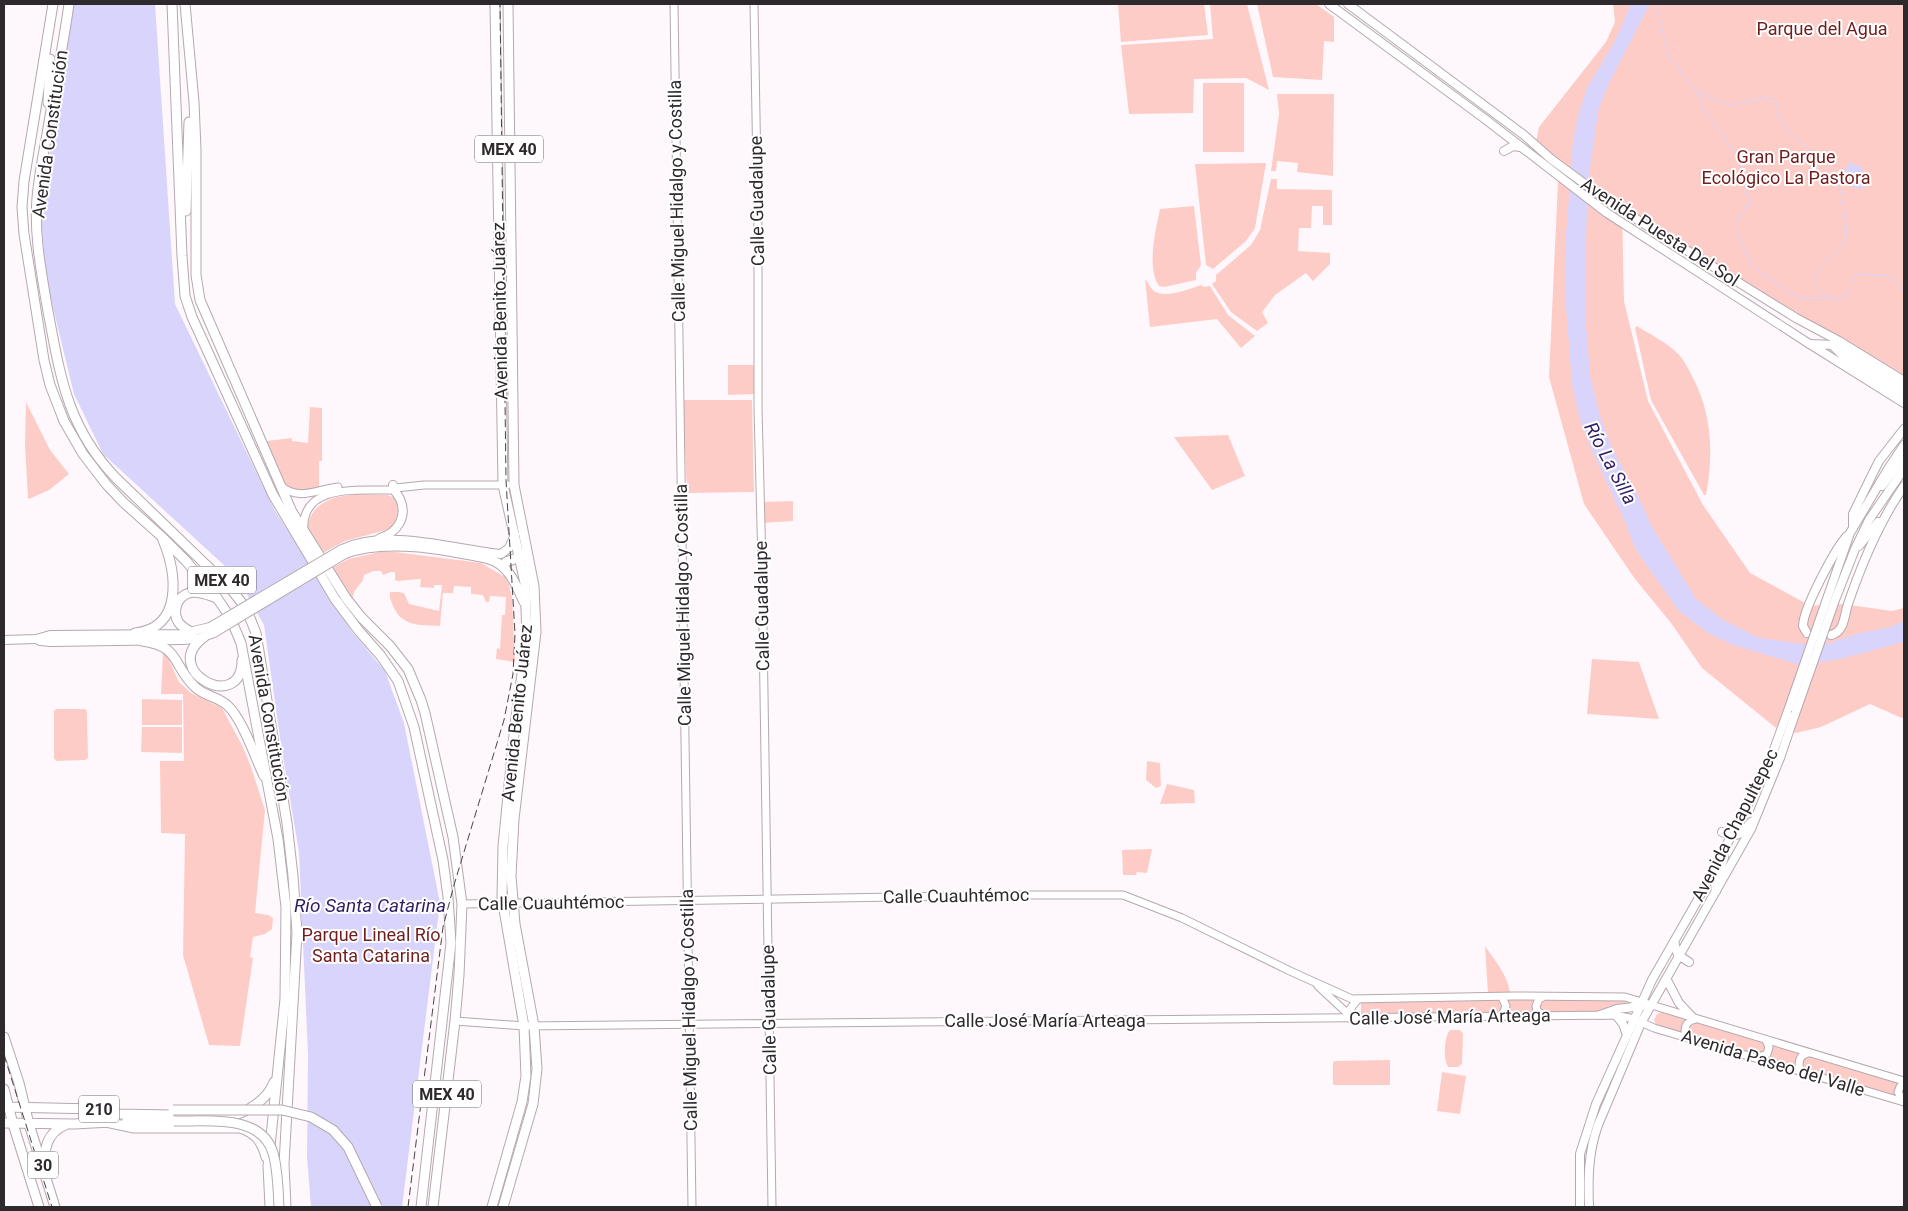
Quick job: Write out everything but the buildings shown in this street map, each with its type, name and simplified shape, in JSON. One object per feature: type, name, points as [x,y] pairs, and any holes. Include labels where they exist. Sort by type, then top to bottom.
[{"type":"main road","name":"Avenida Constitución","points":[[53,4],[24,181],[22,207],[27,254],[44,360],[59,409],[83,454],[114,494],[162,536],[217,598],[234,624],[242,650],[269,787],[278,839],[286,915],[285,999],[268,1166],[270,1207]]},
{"type":"main road","name":"Avenida Constitución","points":[[69,4],[37,197],[36,234],[43,284],[60,378],[72,411],[88,441],[109,470],[236,594],[249,616],[258,642],[287,823],[297,932],[284,1164],[286,1207]]},
{"type":"main road","name":"MEX 40","points":[[172,4],[182,256],[186,296],[192,317],[273,495],[335,599],[390,669],[406,698],[443,860],[451,943],[421,1207]]},
{"type":"main road","name":"MEX 40","points":[[185,4],[196,150],[198,292],[207,319],[292,512],[346,598],[408,669],[425,713],[453,837],[462,904],[457,1001],[433,1207]]},
{"type":"main road","name":"Avenida Benito Juárez","points":[[492,1207],[522,1102],[526,1076],[524,1026],[502,903],[503,846],[515,725],[527,644],[525,583],[503,485],[495,4]]},
{"type":"main road","name":"Avenida Benito Juárez","points":[[504,1203],[534,1097],[537,1068],[534,1026],[512,903],[512,849],[536,644],[536,605],[531,567],[514,485],[508,4]]},
{"type":"main road","name":"Avenida Puesta Del Sol","points":[[1329,4],[1607,213],[1808,344],[1904,403]]},
{"type":"main road","name":"Avenida Puesta Del Sol","points":[[1348,4],[1508,123],[1612,204],[1819,332]]},
{"type":"main road","points":[[48,126],[48,91],[52,38],[50,26]]},
{"type":"main road","points":[[182,256],[189,159],[190,56]]},
{"type":"main road","points":[[1504,151],[1513,146],[1520,147]]},
{"type":"main road","points":[[1768,317],[1770,310],[1776,306]]},
{"type":"main road","points":[[1790,332],[1796,328],[1796,318]]},
{"type":"main road","points":[[1819,332],[1846,359],[1904,394]]},
{"type":"main road","points":[[1819,332],[1838,340],[1904,380]]},
{"type":"main road","points":[[1808,344],[1833,346],[1842,349],[1904,386]]},
{"type":"main road","points":[[1896,398],[1904,408]]},
{"type":"main road","points":[[1807,633],[1804,630],[1803,624],[1807,608],[1841,543],[1852,530],[1854,509],[1875,469],[1904,430]]},
{"type":"main road","name":"Avenida Chapultepec","points":[[1580,1207],[1581,1148],[1596,1104],[1627,1035],[1651,1005],[1667,980],[1752,829],[1795,714],[1852,530],[1904,445]]},
{"type":"main road","points":[[1854,550],[1858,533],[1868,510],[1904,457]]},
{"type":"main road","name":"Avenida Chapultepec","points":[[1588,1207],[1590,1152],[1598,1125],[1638,1021],[1641,1004],[1768,766],[1832,598],[1854,550],[1869,520],[1904,469]]},
{"type":"main road","points":[[1854,550],[1886,512],[1904,486]]},
{"type":"main road","points":[[375,540],[394,532],[401,521],[402,504],[394,488]]},
{"type":"main road","points":[[1831,635],[1836,634],[1841,628],[1847,605],[1886,512]]},
{"type":"main road","points":[[242,650],[242,665],[236,678],[230,683],[221,686],[208,684],[198,677],[194,670],[192,654],[195,646],[212,630],[357,543],[375,540],[423,543],[501,554],[509,548],[515,535]]},
{"type":"main road","points":[[135,633],[149,631],[157,627],[166,617],[170,608],[171,568],[162,536]]},
{"type":"main road","points":[[344,551],[392,545],[506,562],[520,561],[531,567]]},
{"type":"main road","points":[[520,561],[527,548]]},
{"type":"main road","points":[[489,559],[500,564],[509,573],[526,607]]},
{"type":"main road","points":[[193,632],[182,627],[178,620],[176,610],[179,601],[187,593],[193,592],[200,592],[217,598]]},
{"type":"main road","points":[[4,640],[36,639],[50,635],[212,630]]},
{"type":"main road","points":[[36,639],[50,642],[142,641],[189,640],[204,637]]},
{"type":"main road","points":[[142,641],[157,644],[170,652],[195,687],[218,698],[229,707],[238,719],[269,787]]},
{"type":"main road","points":[[1722,832],[1731,836],[1738,835],[1759,812]]},
{"type":"main road","points":[[1716,891],[1715,883],[1724,858],[1722,852]]},
{"type":"main road","points":[[1674,942],[1680,957],[1689,962]]},
{"type":"main road","points":[[451,943],[457,1001]]},
{"type":"main road","points":[[1667,980],[1678,1003],[1694,1019]]},
{"type":"main road","points":[[1600,1015],[1616,1009],[1641,1004],[1651,1005]]},
{"type":"main road","points":[[1616,1016],[1623,1024],[1627,1035]]},
{"type":"main road","name":"30","points":[[4,1037],[55,1207]]},
{"type":"main road","points":[[92,1108],[104,1113],[116,1114],[231,1116],[248,1110],[266,1095],[274,1085],[278,1073]]},
{"type":"main road","name":"30","points":[[4,1089],[9,1124],[39,1207]]},
{"type":"main road","points":[[1596,1104],[1599,1107],[1596,1122],[1598,1125]]},
{"type":"main road","name":"210","points":[[6,1107],[282,1110],[311,1117],[333,1130],[348,1147],[376,1207]]},
{"type":"main road","name":"210","points":[[9,1124],[174,1121],[237,1123],[248,1126],[258,1132],[269,1144],[273,1154],[279,1207]]},
{"type":"main road","points":[[106,1122],[134,1128],[240,1128],[253,1133],[262,1144],[268,1166]]},
{"type":"main road","points":[[44,1168],[46,1147],[50,1136],[59,1128],[74,1124]]},
{"type":"main road","points":[[1588,1184],[1579,1190],[1585,1198],[1588,1207]]},
{"type":"main road","points":[[436,1188],[438,1207]]},
{"type":"main road","points":[[498,1188],[504,1203]]},
{"type":"street","name":"Calle Miguel Hidalgo y Costilla","points":[[674,4],[692,1207]]},
{"type":"street","name":"Calle Guadalupe","points":[[754,4],[758,229],[758,408],[772,1207]]},
{"type":"street","points":[[280,484],[290,492],[300,495],[338,487],[394,488]]},
{"type":"street","points":[[304,532],[304,520],[307,510],[323,496],[338,491],[424,485],[514,485]]},
{"type":"street","name":"Calle Cuauhtémoc","points":[[462,904],[1123,895],[1182,918],[1350,998],[1428,998]]},
{"type":"street","points":[[1312,981],[1348,1015],[1358,999]]},
{"type":"street","points":[[1502,997],[1506,1006],[1502,1016]]},
{"type":"street","points":[[1543,997],[1539,999],[1536,1006],[1537,1011],[1543,1016]]},
{"type":"street","name":"Calle José María Arteaga","points":[[1428,998],[1617,997],[1641,1004]]},
{"type":"street","name":"Avenida Paseo del Valle","points":[[1651,1005],[1904,1082]]},
{"type":"street","name":"Calle José María Arteaga","points":[[455,1021],[534,1026],[1348,1015],[1600,1015],[1616,1016],[1638,1021]]},
{"type":"street","points":[[1690,1038],[1685,1031],[1685,1026],[1694,1019]]},
{"type":"street","name":"Avenida Paseo del Valle","points":[[1638,1021],[1904,1102]]},
{"type":"street","points":[[1756,1058],[1767,1054],[1769,1047],[1766,1040]]},
{"type":"street","points":[[1800,1071],[1798,1064],[1800,1057],[1808,1052]]},
{"type":"street","points":[[1904,1082],[1898,1092],[1904,1102]]},
{"type":"green space","points":[[1118,4],[1204,4],[1208,35],[1121,42]]},
{"type":"green space","points":[[1210,4],[1247,4],[1269,90],[1246,78],[1194,79],[1193,113],[1129,114],[1121,45],[1213,39]]},
{"type":"green space","points":[[1257,4],[1316,4],[1334,17],[1334,42],[1324,41],[1322,80],[1273,77]]},
{"type":"green space","name":"Gran Parque Ecológico La Pastora","points":[[1613,4],[1904,4],[1904,375],[1797,313],[1622,205],[1624,301],[1648,401],[1703,505],[1750,573],[1805,603],[1804,606],[1843,604],[1892,611],[1904,608],[1904,719],[1870,704],[1821,727],[1796,733],[1777,726],[1776,728],[1702,668],[1671,623],[1635,579],[1584,504],[1549,377],[1558,181],[1561,161],[1536,142],[1539,127],[1606,42],[1615,22]]},
{"type":"green space","points":[[1203,83],[1244,83],[1244,152],[1203,152]]},
{"type":"green space","points":[[1277,94],[1334,94],[1333,176],[1297,172],[1298,163],[1277,161],[1276,171],[1271,171],[1279,114]]},
{"type":"green space","points":[[1266,163],[1255,228],[1246,241],[1213,269],[1206,265],[1195,164]]},
{"type":"green space","points":[[1271,179],[1277,179],[1277,189],[1332,190],[1332,225],[1323,225],[1323,206],[1312,206],[1311,228],[1299,228],[1298,251],[1330,253],[1330,264],[1313,281],[1306,273],[1275,295],[1262,312],[1268,323],[1257,331],[1231,312],[1212,284],[1216,281],[1216,275],[1251,245],[1260,230]]},
{"type":"green space","points":[[1194,206],[1201,265],[1196,273],[1196,280],[1164,287],[1159,286],[1153,269],[1153,248],[1160,209]]},
{"type":"green space","points":[[1145,279],[1154,291],[1164,294],[1171,294],[1201,285],[1204,287],[1210,286],[1228,315],[1255,336],[1241,348],[1217,319],[1150,327]]},
{"type":"green space","points":[[1637,326],[1667,344],[1683,359],[1698,388],[1707,418],[1709,433],[1710,464],[1706,495],[1704,495],[1651,400],[1635,328]]},
{"type":"green space","points":[[728,365],[754,365],[755,394],[728,395]]},
{"type":"green space","points":[[683,400],[752,400],[754,492],[687,493]]},
{"type":"green space","points":[[26,402],[50,450],[69,474],[49,490],[29,499],[25,446]]},
{"type":"green space","points":[[310,407],[322,408],[322,461],[319,461],[319,487],[298,491],[289,488],[284,482],[267,441],[292,438],[292,441],[308,443]]},
{"type":"green space","points":[[1228,435],[1245,476],[1212,490],[1174,437]]},
{"type":"green space","points":[[348,495],[388,495],[396,499],[398,507],[395,522],[390,529],[345,541],[323,553],[310,536],[308,522],[314,511],[321,504]]},
{"type":"green space","points":[[793,501],[793,521],[762,523],[762,502]]},
{"type":"green space","points":[[380,552],[395,552],[481,563],[505,577],[512,597],[515,662],[496,659],[497,648],[500,649],[502,615],[505,615],[506,597],[490,596],[489,602],[486,602],[483,595],[471,594],[471,587],[454,586],[453,593],[443,593],[440,626],[414,624],[402,619],[398,614],[391,600],[390,592],[404,593],[409,604],[439,611],[442,585],[434,585],[434,588],[420,587],[421,579],[397,581],[395,580],[395,572],[383,575],[381,571],[374,571],[364,575],[363,580],[354,592],[352,601],[332,568],[348,559]]},
{"type":"green space","points":[[163,653],[168,658],[179,682],[191,693],[222,708],[243,747],[265,810],[255,913],[268,915],[273,918],[272,929],[265,934],[253,937],[250,957],[253,958],[240,1046],[209,1045],[183,955],[185,834],[161,833],[160,761],[184,761],[183,694],[161,694]]},
{"type":"green space","points":[[1592,659],[1639,662],[1659,719],[1587,714]]},
{"type":"green space","points":[[142,699],[182,700],[182,725],[142,725]]},
{"type":"green space","points":[[56,709],[85,709],[87,711],[88,758],[85,760],[56,761],[54,758],[54,711]]},
{"type":"green space","points":[[142,727],[182,727],[182,753],[141,752]]},
{"type":"green space","points":[[1147,761],[1160,763],[1161,786],[1156,788],[1146,780]]},
{"type":"green space","points":[[1167,784],[1194,790],[1195,803],[1160,804]]},
{"type":"green space","points":[[1152,849],[1147,873],[1137,872],[1136,875],[1123,875],[1122,850]]},
{"type":"green space","points":[[1485,946],[1504,974],[1510,993],[1488,994]]},
{"type":"green space","points":[[1534,1000],[1534,1014],[1361,1016],[1361,1002]]},
{"type":"green space","points":[[1546,1000],[1620,1000],[1631,1004],[1571,1015],[1559,1015],[1539,1010],[1539,1003]]},
{"type":"green space","points":[[1661,1012],[1904,1084],[1904,1099],[1656,1025],[1654,1020],[1657,1014]]},
{"type":"green space","points":[[1450,1030],[1460,1030],[1463,1034],[1462,1064],[1458,1067],[1448,1067],[1445,1059],[1445,1043]]},
{"type":"green space","points":[[1390,1060],[1390,1085],[1334,1085],[1333,1083],[1333,1062],[1335,1061]]},
{"type":"green space","points":[[1442,1072],[1466,1076],[1460,1114],[1437,1111]]},
{"type":"water","name":"Río Santa Catarina","points":[[74,4],[155,4],[175,304],[274,509],[353,633],[385,671],[404,723],[440,903],[402,1207],[311,1207],[307,1157],[308,1055],[299,852],[264,625],[238,578],[103,454],[74,394],[47,283],[40,210]]},
{"type":"water","name":"Río La Silla","points":[[1631,4],[1650,4],[1612,77],[1599,107],[1588,181],[1585,313],[1590,376],[1601,420],[1614,452],[1639,498],[1652,527],[1696,599],[1723,620],[1759,638],[1803,644],[1830,643],[1856,634],[1891,627],[1904,621],[1904,642],[1840,659],[1811,664],[1797,664],[1733,645],[1708,633],[1679,611],[1643,560],[1633,544],[1627,526],[1592,451],[1580,419],[1572,385],[1566,306],[1565,251],[1573,140],[1587,88],[1615,41]]},
{"type":"water","points":[[1850,163],[1861,168],[1865,173],[1867,185],[1862,189],[1848,186],[1846,182],[1846,168]]},
{"type":"waterway","points":[[1651,4],[1657,9],[1669,57],[1696,91],[1708,116],[1721,132],[1740,164],[1749,204],[1739,217],[1737,227],[1750,263],[1761,273],[1797,297],[1843,299],[1852,288],[1851,279],[1857,274],[1890,276],[1904,292]]},
{"type":"waterway","points":[[1696,91],[1729,105],[1766,98],[1775,102],[1784,127],[1823,161],[1834,175],[1841,196],[1847,233],[1841,246],[1816,273],[1815,280],[1818,289],[1828,298]]},
{"type":"railway","points":[[408,1207],[443,927],[504,720],[513,674],[515,634],[506,480],[500,4]]},
{"type":"railway","points":[[4,1055],[52,1207]]},
{"type":"park label","name":"Parque del Agua","points":[[1822,29]]},
{"type":"park label","name":"Parque Lineal Río Santa Catarina","points":[[371,945]]}]
